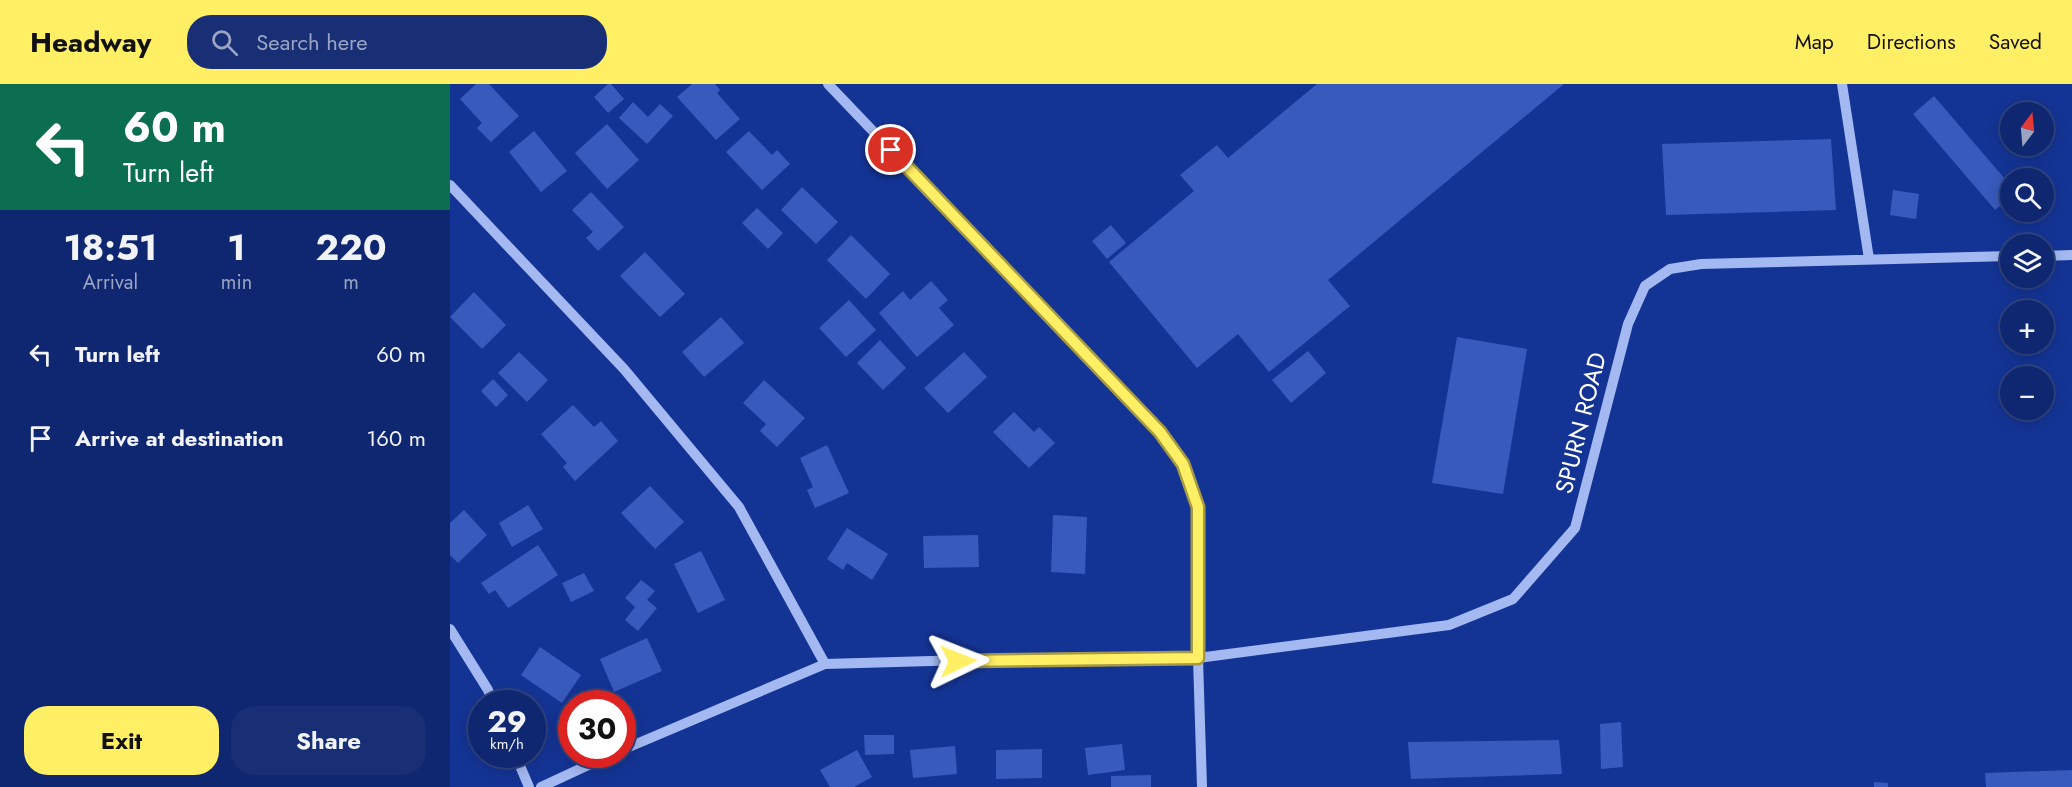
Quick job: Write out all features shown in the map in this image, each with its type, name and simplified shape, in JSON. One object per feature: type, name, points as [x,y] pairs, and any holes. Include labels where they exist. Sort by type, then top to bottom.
[{"type":"street","points":[[828,84],[1160,432],[1183,464],[1198,507],[1198,658],[1202,787]]},
{"type":"street","points":[[1842,84],[1869,259]]},
{"type":"street","points":[[450,185],[624,369],[739,507],[825,664],[636,744]]},
{"type":"street","points":[[2054,256],[2072,255]]},
{"type":"street","name":"SPURN ROAD","points":[[825,664],[1002,659],[1198,658],[1449,624],[1513,599],[1575,528],[1628,324],[1645,286],[1670,269],[1701,264],[2000,256]]},
{"type":"street","points":[[450,628],[488,690]]},
{"type":"street","points":[[521,768],[529,787]]},
{"type":"street","points":[[541,787],[582,768]]},
{"type":"building","points":[[476,84],[489,84],[519,116],[491,142],[477,128],[482,123],[460,99]]},
{"type":"building","points":[[608,84],[611,84],[624,99],[608,113],[594,97]]},
{"type":"building","points":[[692,84],[715,84],[720,90],[717,93],[740,119],[716,140],[677,97]]},
{"type":"building","points":[[1317,84],[1564,84],[1328,280],[1350,306],[1269,372],[1238,334],[1197,368],[1109,262],[1194,191],[1180,175],[1217,145],[1228,158]]},
{"type":"building","points":[[1934,96],[2000,173],[2000,206],[1995,210],[1913,114]]},
{"type":"building","points":[[633,102],[648,117],[660,104],[673,116],[647,144],[619,118]]},
{"type":"building","points":[[607,124],[639,160],[607,189],[575,153]]},
{"type":"building","points":[[534,131],[567,171],[541,192],[509,152]]},
{"type":"building","points":[[749,131],[772,155],[777,150],[790,164],[762,190],[726,152]]},
{"type":"building","points":[[1831,139],[1836,210],[1666,215],[1662,144]]},
{"type":"building","points":[[802,187],[838,222],[816,244],[781,210]]},
{"type":"building","points":[[1893,190],[1919,194],[1916,219],[1890,215]]},
{"type":"building","points":[[591,192],[624,227],[598,251],[586,238],[593,232],[572,210]]},
{"type":"building","points":[[757,208],[783,233],[768,249],[742,223]]},
{"type":"building","points":[[1111,225],[1126,243],[1107,259],[1092,241]]},
{"type":"building","points":[[851,235],[890,274],[866,299],[827,260]]},
{"type":"building","points":[[645,252],[685,294],[660,317],[620,276]]},
{"type":"building","points":[[931,281],[948,300],[939,308],[954,325],[917,357],[879,313],[903,291],[910,300]]},
{"type":"building","points":[[474,292],[506,325],[482,349],[450,317]]},
{"type":"building","points":[[849,300],[876,330],[846,357],[819,328]]},
{"type":"building","points":[[721,317],[744,343],[704,377],[682,352]]},
{"type":"building","points":[[1457,337],[1527,349],[1503,494],[1432,483]]},
{"type":"building","points":[[880,340],[906,368],[883,390],[857,363]]},
{"type":"building","points":[[1308,351],[1326,373],[1291,403],[1272,380]]},
{"type":"building","points":[[519,352],[548,380],[527,402],[498,373]]},
{"type":"building","points":[[964,352],[987,377],[948,413],[924,388]]},
{"type":"building","points":[[493,379],[508,395],[496,407],[481,391]]},
{"type":"building","points":[[764,380],[805,418],[777,447],[760,431],[766,424],[743,403]]},
{"type":"building","points":[[573,405],[594,427],[601,421],[618,441],[575,481],[563,467],[567,463],[541,434]]},
{"type":"building","points":[[1014,412],[1034,432],[1039,427],[1055,443],[1029,468],[993,432]]},
{"type":"building","points":[[827,445],[849,493],[815,508],[807,490],[813,487],[800,458]]},
{"type":"building","points":[[650,486],[684,522],[655,549],[621,513]]},
{"type":"building","points":[[528,505],[543,529],[512,547],[499,523]]},
{"type":"building","points":[[464,510],[487,535],[458,563],[450,555],[450,523]]},
{"type":"building","points":[[1053,515],[1087,517],[1085,574],[1051,572]]},
{"type":"building","points":[[847,528],[888,554],[872,580],[847,563],[843,570],[827,559]]},
{"type":"building","points":[[978,535],[979,567],[924,568],[923,536]]},
{"type":"building","points":[[538,545],[558,575],[508,608],[495,590],[489,594],[481,583]]},
{"type":"building","points":[[701,551],[725,600],[698,613],[674,564]]},
{"type":"building","points":[[584,573],[594,591],[571,602],[562,583]]},
{"type":"building","points":[[641,580],[655,591],[647,600],[657,608],[638,631],[625,620],[635,607],[625,598]]},
{"type":"building","points":[[647,638],[662,671],[619,690],[613,690],[600,659]]},
{"type":"building","points":[[540,647],[581,675],[571,690],[558,690],[558,700],[521,675]]},
{"type":"building","points":[[1621,722],[1623,767],[1601,769],[1600,724]]},
{"type":"building","points":[[864,735],[894,735],[894,754],[865,755]]},
{"type":"building","points":[[1559,740],[1562,774],[1411,779],[1408,742]]},
{"type":"building","points":[[1122,744],[1125,770],[1088,775],[1085,748]]},
{"type":"building","points":[[955,746],[957,774],[913,778],[910,750]]},
{"type":"building","points":[[1042,749],[1042,778],[996,779],[996,750]]},
{"type":"building","points":[[857,750],[872,777],[854,787],[830,787],[820,770]]},
{"type":"building","points":[[2072,770],[2072,787],[1986,787],[1985,773]]},
{"type":"building","points":[[1151,775],[1151,787],[1111,787],[1111,776]]},
{"type":"building","points":[[1874,782],[1888,783],[1888,787],[1874,787]]},
{"type":"route","points":[[891,150],[1160,432],[1183,464],[1198,507],[1198,658],[958,661]]}]
